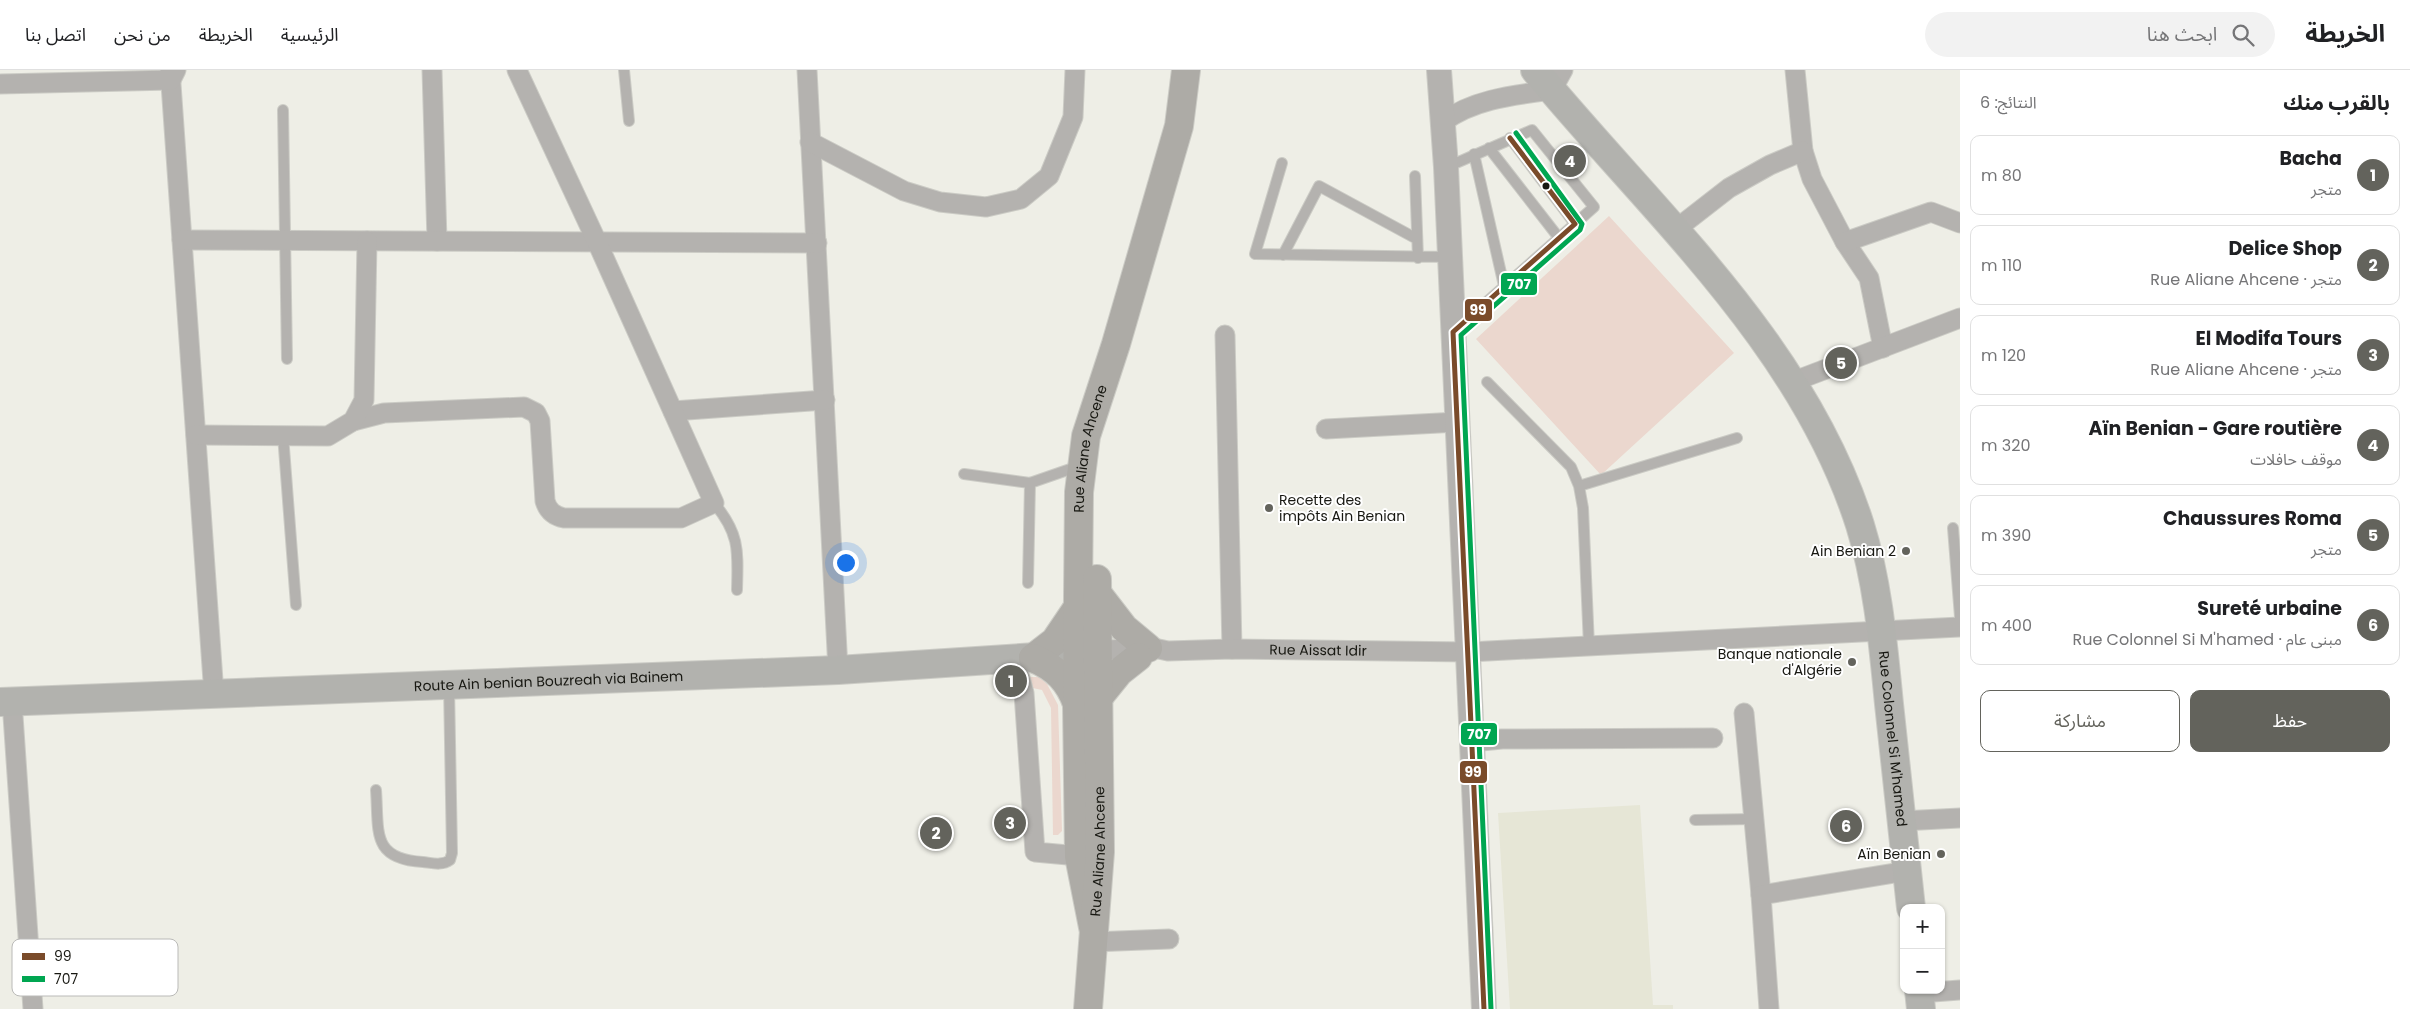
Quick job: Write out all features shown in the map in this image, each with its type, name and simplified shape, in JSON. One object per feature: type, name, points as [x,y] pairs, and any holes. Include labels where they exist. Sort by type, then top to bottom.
[{"type":"main road","points":[[1102,389],[1179,126],[1186,70]]},
{"type":"main road","name":"Rue Colonnel Si M'hamed","points":[[1550,77],[1741,309],[1792,382],[1834,456],[1860,526],[1880,606],[1911,904]]},
{"type":"main road","name":"Rue Aliane Ahcene","points":[[1092,935],[1079,856],[1087,701],[1088,600],[1082,465],[1086,436],[1102,389]]},
{"type":"main road","name":"Rue Aliane Ahcene","points":[[1088,600],[1097,516],[1102,389]]},
{"type":"main road","points":[[1088,600],[1151,652],[1119,672],[1087,701],[1056,671],[1024,659],[1055,641],[1088,600]]},
{"type":"main road","name":"Route Ain benian Bouzreah via Bainem","points":[[6,702],[838,670],[1087,654]]},
{"type":"main road","name":"Rue Aliane Ahcene","points":[[1087,701],[1100,852],[1092,935],[1088,1009]]},
{"type":"street","points":[[432,70],[437,241]]},
{"type":"street","points":[[196,435],[328,436],[353,421],[384,413],[524,408],[536,413],[540,421],[545,501],[549,510],[556,515],[564,518],[681,518],[714,503],[598,242],[517,70]]},
{"type":"street","points":[[807,70],[838,670]]},
{"type":"street","points":[[810,142],[904,190],[940,202],[986,207],[1021,199],[1049,176],[1073,117],[1075,70]]},
{"type":"street","points":[[1795,70],[1803,151],[1812,179],[1846,242],[1869,278],[1883,348]]},
{"type":"street","points":[[0,84],[173,73],[182,240],[214,695]]},
{"type":"street","points":[[1441,74],[1484,1009]]},
{"type":"street","points":[[1443,122],[1457,111],[1550,77]]},
{"type":"street","points":[[1675,230],[1728,188],[1770,165],[1803,151]]},
{"type":"street","points":[[1846,242],[1931,212],[1960,223]]},
{"type":"street","points":[[182,240],[817,243]]},
{"type":"street","points":[[353,421],[364,400],[366,241]]},
{"type":"street","points":[[1792,382],[1960,318]]},
{"type":"street","points":[[1225,335],[1232,649]]},
{"type":"street","points":[[673,411],[825,400]]},
{"type":"street","points":[[1326,429],[1458,422]]},
{"type":"street","name":"Rue Aissat Idir","points":[[1087,654],[1106,650],[1151,652],[1232,649],[1469,652],[1960,627]]},
{"type":"street","points":[[1024,659],[1024,693],[1035,852],[1079,856]]},
{"type":"street","points":[[6,702],[27,939]]},
{"type":"street","points":[[1744,713],[1761,895],[1769,1009]]},
{"type":"street","points":[[1472,742],[1502,739],[1713,738]]},
{"type":"street","points":[[1902,821],[1960,818]]},
{"type":"street","points":[[1761,895],[1907,871]]},
{"type":"street","points":[[1092,935],[1169,939]]},
{"type":"street","points":[[1920,997],[1960,990]]},
{"type":"street","points":[[32,996],[33,1009]]},
{"type":"lane","points":[[624,70],[630,121]]},
{"type":"lane","points":[[283,110],[288,359]]},
{"type":"lane","points":[[1446,167],[1532,130],[1594,207],[1453,332]]},
{"type":"lane","points":[[1510,138],[1575,224]]},
{"type":"lane","points":[[1489,148],[1559,238]]},
{"type":"lane","points":[[1474,154],[1504,286]]},
{"type":"lane","points":[[1282,163],[1255,254],[1450,257]]},
{"type":"lane","points":[[1415,176],[1418,258]]},
{"type":"lane","points":[[1283,255],[1319,186],[1417,239]]},
{"type":"lane","points":[[1487,382],[1571,467],[1579,486],[1583,508],[1589,646]]},
{"type":"lane","points":[[282,435],[296,605]]},
{"type":"lane","points":[[1579,486],[1737,438]]},
{"type":"lane","points":[[964,474],[1030,483],[1082,465]]},
{"type":"lane","points":[[1028,583],[1030,483]]},
{"type":"lane","points":[[714,503],[728,520],[738,550],[737,590]]},
{"type":"lane","points":[[1954,528],[1960,617]]},
{"type":"lane","points":[[376,790],[380,837],[386,851],[392,856],[406,861],[442,864],[450,860],[452,853],[449,685]]},
{"type":"lane","points":[[1695,820],[1754,818]]},
{"type":"shaded area","points":[[1609,216],[1734,353],[1601,475],[1476,339]]},
{"type":"shaded area","points":[[1027,677],[1039,677],[1047,684],[1058,705],[1062,831],[1058,835],[1053,835],[1051,708],[1042,690],[1028,687]]},
{"type":"shaded area","points":[[1640,805],[1653,1005],[1673,1005],[1673,1009],[1510,1009],[1498,813]]},
{"type":"transit line","name":"707","points":[[1491,1009],[1461,335],[1580,230],[1582,224],[1516,133]]},
{"type":"transit line","name":"99","points":[[1484,1009],[1453,332],[1575,224],[1510,138]]},
{"type":"place","name":"Aïn Benian - Gare routière","points":[[1570,161]]},
{"type":"place","name":"Chaussures Roma","points":[[1841,363]]},
{"type":"place","name":"Recette des impôts Ain Benian","points":[[1269,508]]},
{"type":"place","name":"Ain Benian 2","points":[[1906,551]]},
{"type":"place","name":"Banque nationale d'Algérie","points":[[1852,662]]},
{"type":"place","name":"Bacha","points":[[1011,681]]},
{"type":"place","name":"El Modifa Tours","points":[[1010,823]]},
{"type":"place","name":"Sureté urbaine","points":[[1846,826]]},
{"type":"place","name":"Delice Shop","points":[[936,833]]},
{"type":"place","name":"Aïn Benian","points":[[1941,854]]}]
